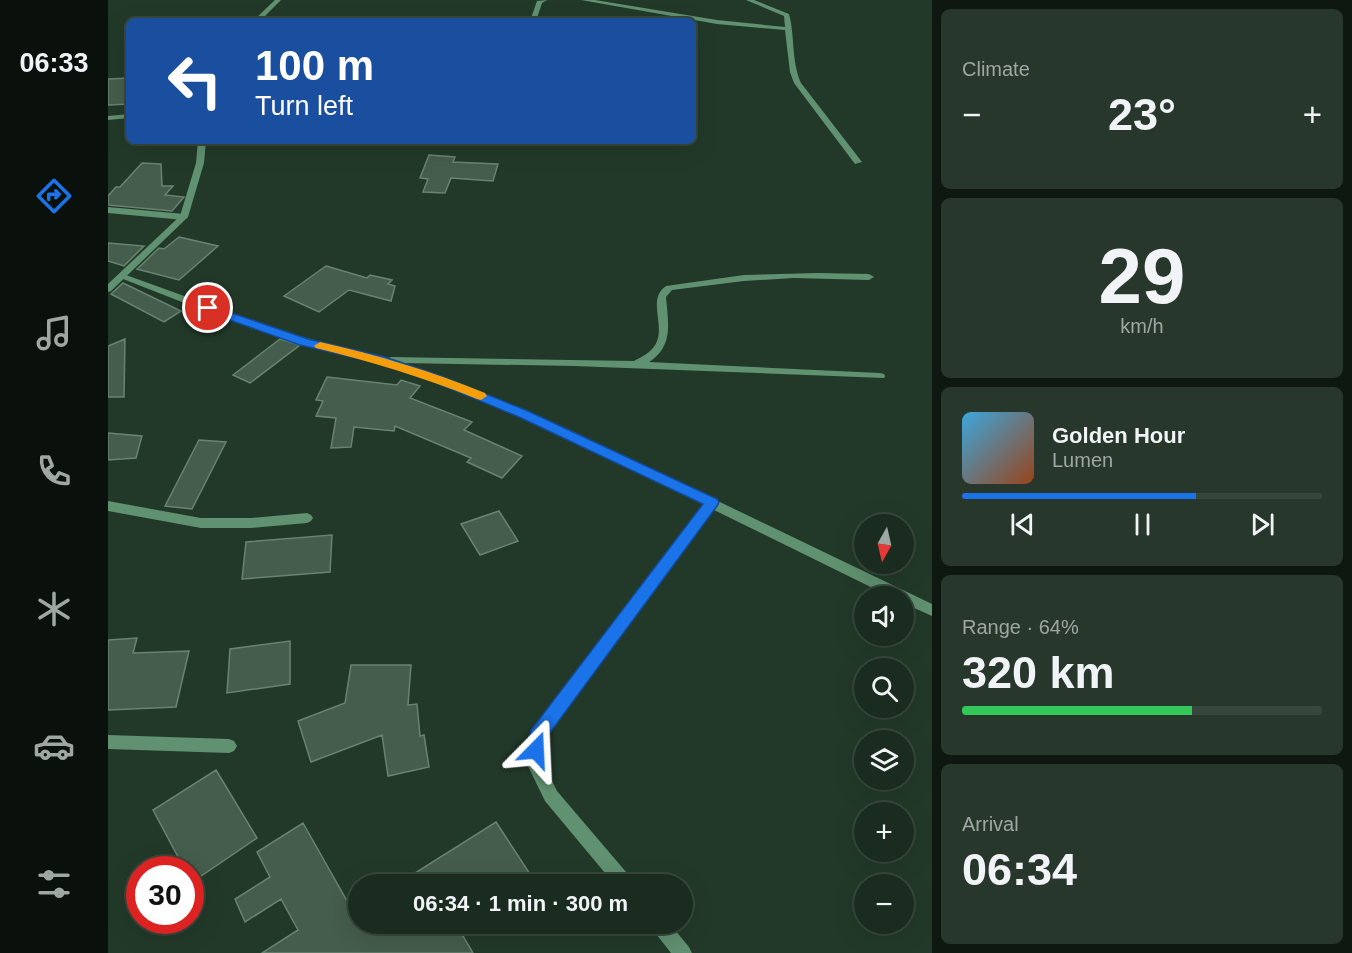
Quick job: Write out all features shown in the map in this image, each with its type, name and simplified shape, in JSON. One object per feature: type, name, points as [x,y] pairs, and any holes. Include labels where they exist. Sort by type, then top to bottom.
[{"type":"street","points":[[259,18],[278,0]]},
{"type":"street","points":[[534,18],[539,2],[544,0]]},
{"type":"street","points":[[584,0],[693,18]]},
{"type":"street","points":[[749,0],[787,15],[794,72],[798,82],[858,162]]},
{"type":"street","points":[[696,19],[790,29]]},
{"type":"street","points":[[108,118],[126,116]]},
{"type":"street","points":[[108,289],[184,217],[200,163],[202,144]]},
{"type":"street","points":[[108,210],[184,217]]},
{"type":"street","points":[[636,364],[652,357],[661,349],[664,337],[661,297],[663,292],[669,288],[720,279],[771,276],[812,274],[869,277]]},
{"type":"street","points":[[123,277],[304,342],[381,360],[437,378],[524,414],[712,502],[872,583],[932,610]]},
{"type":"street","points":[[381,360],[636,364],[880,376]]},
{"type":"street","points":[[617,874],[552,796],[535,764],[537,735],[712,502]]},
{"type":"street","points":[[108,506],[201,523],[307,518]]},
{"type":"street","points":[[108,742],[229,746]]},
{"type":"street","points":[[667,934],[683,953]]},
{"type":"building","points":[[126,78],[126,104],[108,105],[108,79]]},
{"type":"building","points":[[429,155],[455,157],[453,162],[498,164],[493,181],[451,178],[445,193],[423,192],[428,179],[420,178]]},
{"type":"building","points":[[142,163],[161,164],[162,186],[173,186],[165,195],[184,197],[172,211],[108,205],[108,196],[116,187],[120,187]]},
{"type":"building","points":[[179,237],[218,246],[179,280],[137,269],[159,248],[164,249]]},
{"type":"building","points":[[108,243],[144,246],[124,266],[108,261]]},
{"type":"building","points":[[326,266],[367,278],[370,275],[392,280],[388,284],[395,286],[391,301],[349,290],[319,312],[284,296]]},
{"type":"building","points":[[123,283],[181,311],[164,322],[111,294]]},
{"type":"building","points":[[125,339],[124,397],[108,397],[108,346]]},
{"type":"building","points":[[280,339],[300,345],[250,383],[233,375]]},
{"type":"building","points":[[327,377],[397,385],[401,380],[420,386],[410,398],[472,422],[464,430],[522,456],[502,478],[467,462],[471,458],[395,426],[394,431],[354,427],[351,447],[331,448],[336,418],[316,416],[323,401],[316,400]]},
{"type":"building","points":[[108,433],[142,436],[136,458],[108,460]]},
{"type":"building","points":[[199,440],[226,442],[192,509],[165,506]]},
{"type":"building","points":[[499,511],[518,541],[480,555],[461,524]]},
{"type":"building","points":[[332,535],[330,572],[242,579],[246,542]]},
{"type":"building","points":[[137,638],[133,653],[189,651],[176,707],[108,710],[108,640]]},
{"type":"building","points":[[290,641],[290,684],[227,693],[230,649]]},
{"type":"building","points":[[351,665],[411,665],[408,705],[417,704],[420,736],[424,735],[429,767],[388,776],[382,735],[311,762],[298,721],[345,703]]},
{"type":"building","points":[[216,770],[257,838],[204,874],[204,856],[178,856],[153,810]]},
{"type":"building","points":[[496,822],[530,874],[413,874]]},
{"type":"building","points":[[303,823],[346,899],[348,898],[348,934],[462,934],[473,953],[262,953],[298,930],[281,899],[245,922],[235,899],[270,877],[257,852]]},
{"type":"slow traffic","points":[[320,346],[381,360],[437,378],[481,396]]},
{"type":"route","points":[[208,308],[304,342],[381,360],[437,378],[524,414],[712,502],[537,735],[536,750]]}]
